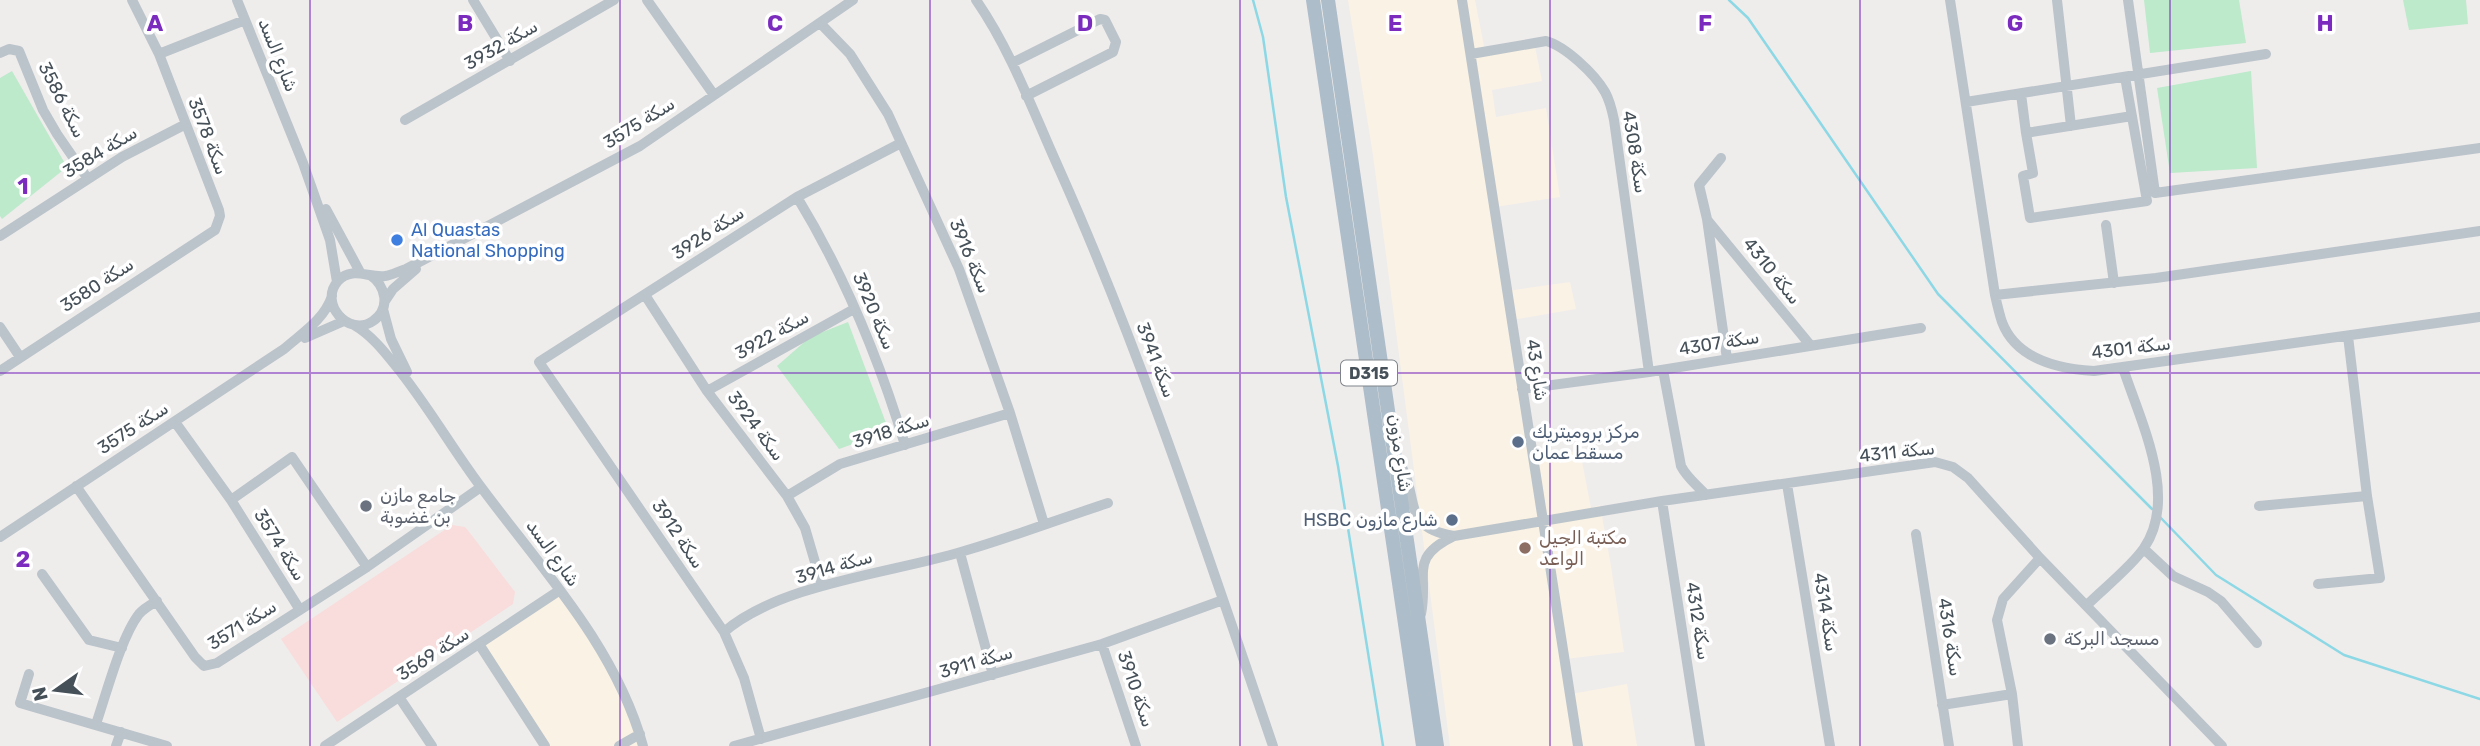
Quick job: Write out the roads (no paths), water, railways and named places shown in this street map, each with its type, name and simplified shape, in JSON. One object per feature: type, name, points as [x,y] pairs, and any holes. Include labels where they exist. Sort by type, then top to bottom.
[{"type":"main road","name":"شارع مزون","points":[[1314,0],[1423,746]]},
{"type":"main road","name":"شارع مزون","points":[[1328,0],[1437,746]]},
{"type":"street","name":"سكة 3578","points":[[132,0],[159,54],[184,125],[219,210],[220,216],[215,230]]},
{"type":"street","name":"شارع السد","points":[[236,0],[303,163],[330,240],[337,282]]},
{"type":"street","points":[[473,0],[510,61]]},
{"type":"street","name":"سكة 3932","points":[[405,120],[614,0]]},
{"type":"street","points":[[647,0],[714,95]]},
{"type":"street","name":"سكة 3575","points":[[365,274],[386,276],[432,257],[640,146],[853,0]]},
{"type":"street","name":"سكة 3941","points":[[976,0],[1003,44],[1082,220],[1157,412],[1273,746]]},
{"type":"street","name":"شارع 43","points":[[1462,0],[1578,746]]},
{"type":"street","name":"سكة 4301","points":[[1950,0],[1995,295],[2002,324],[2015,341],[2033,356],[2070,370],[2094,371],[2480,317]]},
{"type":"street","points":[[2057,0],[2071,126]]},
{"type":"street","points":[[2128,0],[2155,193],[2480,148]]},
{"type":"street","points":[[1012,63],[1100,19],[1105,20],[1116,42],[1113,52],[1026,96]]},
{"type":"street","points":[[159,54],[245,20]]},
{"type":"street","name":"سكة 3916","points":[[820,23],[850,54],[888,114],[959,268],[1010,414],[1044,524]]},
{"type":"street","name":"سكة 4308","points":[[1471,54],[1546,41],[1556,44],[1598,82],[1606,93],[1614,120],[1649,372]]},
{"type":"street","name":"سكة 3586","points":[[0,53],[9,48],[19,51],[43,110],[88,179]]},
{"type":"street","points":[[1966,102],[2266,54]]},
{"type":"street","points":[[2021,94],[2034,173],[2023,176],[2030,218],[2147,201],[2125,77]]},
{"type":"street","points":[[2026,133],[2132,116]]},
{"type":"street","name":"سكة 3584","points":[[0,236],[122,157],[184,125]]},
{"type":"street","name":"سكة 3926","points":[[540,362],[797,197],[901,143]]},
{"type":"street","name":"سكة 4310","points":[[1721,158],[1699,185],[1707,219],[1727,359]]},
{"type":"street","name":"شارع السد","points":[[303,163],[340,239],[365,274]]},
{"type":"street","name":"سكة 3920","points":[[797,197],[827,246],[888,388],[905,445]]},
{"type":"street","name":"سكة 4310","points":[[1707,219],[1811,346]]},
{"type":"street","points":[[2106,225],[2114,284]]},
{"type":"street","name":"سكة 3580","points":[[0,371],[215,230]]},
{"type":"street","points":[[1995,295],[2114,284],[2480,231]]},
{"type":"street","name":"سكة 3575","points":[[384,304],[393,289],[432,257]]},
{"type":"street","points":[[365,274],[382,285],[384,304],[374,320],[361,325],[349,323],[334,309],[332,294],[337,282],[344,276],[365,274]]},
{"type":"street","name":"سكة 3575","points":[[4,534],[284,349],[316,323],[328,307],[332,294]]},
{"type":"street","name":"سكة 3924","points":[[645,295],[707,391],[787,496],[805,528],[822,586]]},
{"type":"street","name":"شارع السد","points":[[384,304],[391,339],[416,390]]},
{"type":"street","name":"سكة 3922","points":[[707,391],[854,309]]},
{"type":"street","name":"شارع السد","points":[[349,323],[366,332],[416,390],[481,486],[560,590],[622,688],[643,746]]},
{"type":"street","name":"سكة 3575","points":[[284,349],[319,330],[349,323]]},
{"type":"street","points":[[0,327],[20,357]]},
{"type":"street","name":"سكة 4307","points":[[1522,389],[1663,370],[1921,328]]},
{"type":"street","points":[[2318,584],[2380,578],[2367,496],[2348,336]]},
{"type":"street","name":"سكة 3912","points":[[540,362],[724,632],[744,678],[761,739]]},
{"type":"street","points":[[2087,605],[2144,549],[2155,528],[2158,514],[2158,484],[2154,461],[2123,368]]},
{"type":"street","points":[[1663,370],[1681,466],[1687,477],[1706,495]]},
{"type":"street","name":"سكة 3918","points":[[787,496],[840,464],[1010,414]]},
{"type":"street","name":"سكة 3574","points":[[175,422],[231,500],[300,610]]},
{"type":"street","points":[[1395,456],[1405,472],[1420,521],[1433,532],[1454,536]]},
{"type":"street","name":"سكة 3574","points":[[231,500],[292,457],[367,567]]},
{"type":"street","name":"سكة 4311","points":[[1454,536],[1662,501],[1926,463],[1944,464],[1968,478],[2040,558],[2222,746]]},
{"type":"street","name":"سكة 4314","points":[[1787,484],[1830,746]]},
{"type":"street","name":"سكة 3571","points":[[76,486],[195,657],[205,666],[217,663],[367,567],[481,486]]},
{"type":"street","points":[[2259,506],[2367,496]]},
{"type":"street","name":"سكة 4312","points":[[1662,501],[1700,746]]},
{"type":"street","name":"سكة 3914","points":[[724,632],[753,611],[822,586],[960,552],[1108,503]]},
{"type":"street","points":[[0,520],[4,534]]},
{"type":"street","name":"سكة 4316","points":[[1916,534],[1949,746]]},
{"type":"street","points":[[1419,620],[1425,560],[1436,546],[1454,536]]},
{"type":"street","points":[[2144,549],[2172,576],[2208,592],[2221,601],[2257,643]]},
{"type":"street","points":[[960,552],[993,675]]},
{"type":"street","points":[[2018,746],[2012,694],[1997,620],[2003,599],[2040,558]]},
{"type":"street","points":[[42,574],[89,640],[122,648]]},
{"type":"street","name":"سكة 3569","points":[[325,746],[560,590]]},
{"type":"street","name":"سكة 3911","points":[[734,746],[1102,644],[1223,600]]},
{"type":"street","points":[[96,724],[122,648],[137,615],[146,606],[157,601]]},
{"type":"street","points":[[479,644],[545,746]]},
{"type":"street","name":"سكة 3910","points":[[1102,644],[1136,746]]},
{"type":"street","points":[[29,674],[20,703],[167,746]]},
{"type":"street","points":[[1942,705],[2012,694]]},
{"type":"street","points":[[400,697],[432,746]]},
{"type":"street","points":[[116,746],[121,732]]},
{"type":"street","points":[[620,746],[640,734]]},
{"type":"waterway","points":[[1253,0],[1263,37],[1286,197],[1338,466],[1383,746]]},
{"type":"waterway","points":[[1729,0],[1748,18],[1938,294],[2152,509]]},
{"type":"waterway","points":[[2159,516],[2216,575],[2344,655],[2480,699]]},
{"type":"place","name":"Al Quastas National Shopping","points":[[397,240]]},
{"type":"place","name":"مركز بروميتريك مسقط عمان","points":[[1518,442]]},
{"type":"place","name":"جامع مازن بن غضوبة","points":[[366,506]]},
{"type":"place","name":"HSBC شارع مازون","points":[[1452,520]]},
{"type":"place","name":"مكتبة الجيل الواعد","points":[[1525,548]]},
{"type":"place","name":"مسجد البركة","points":[[2050,639]]}]
